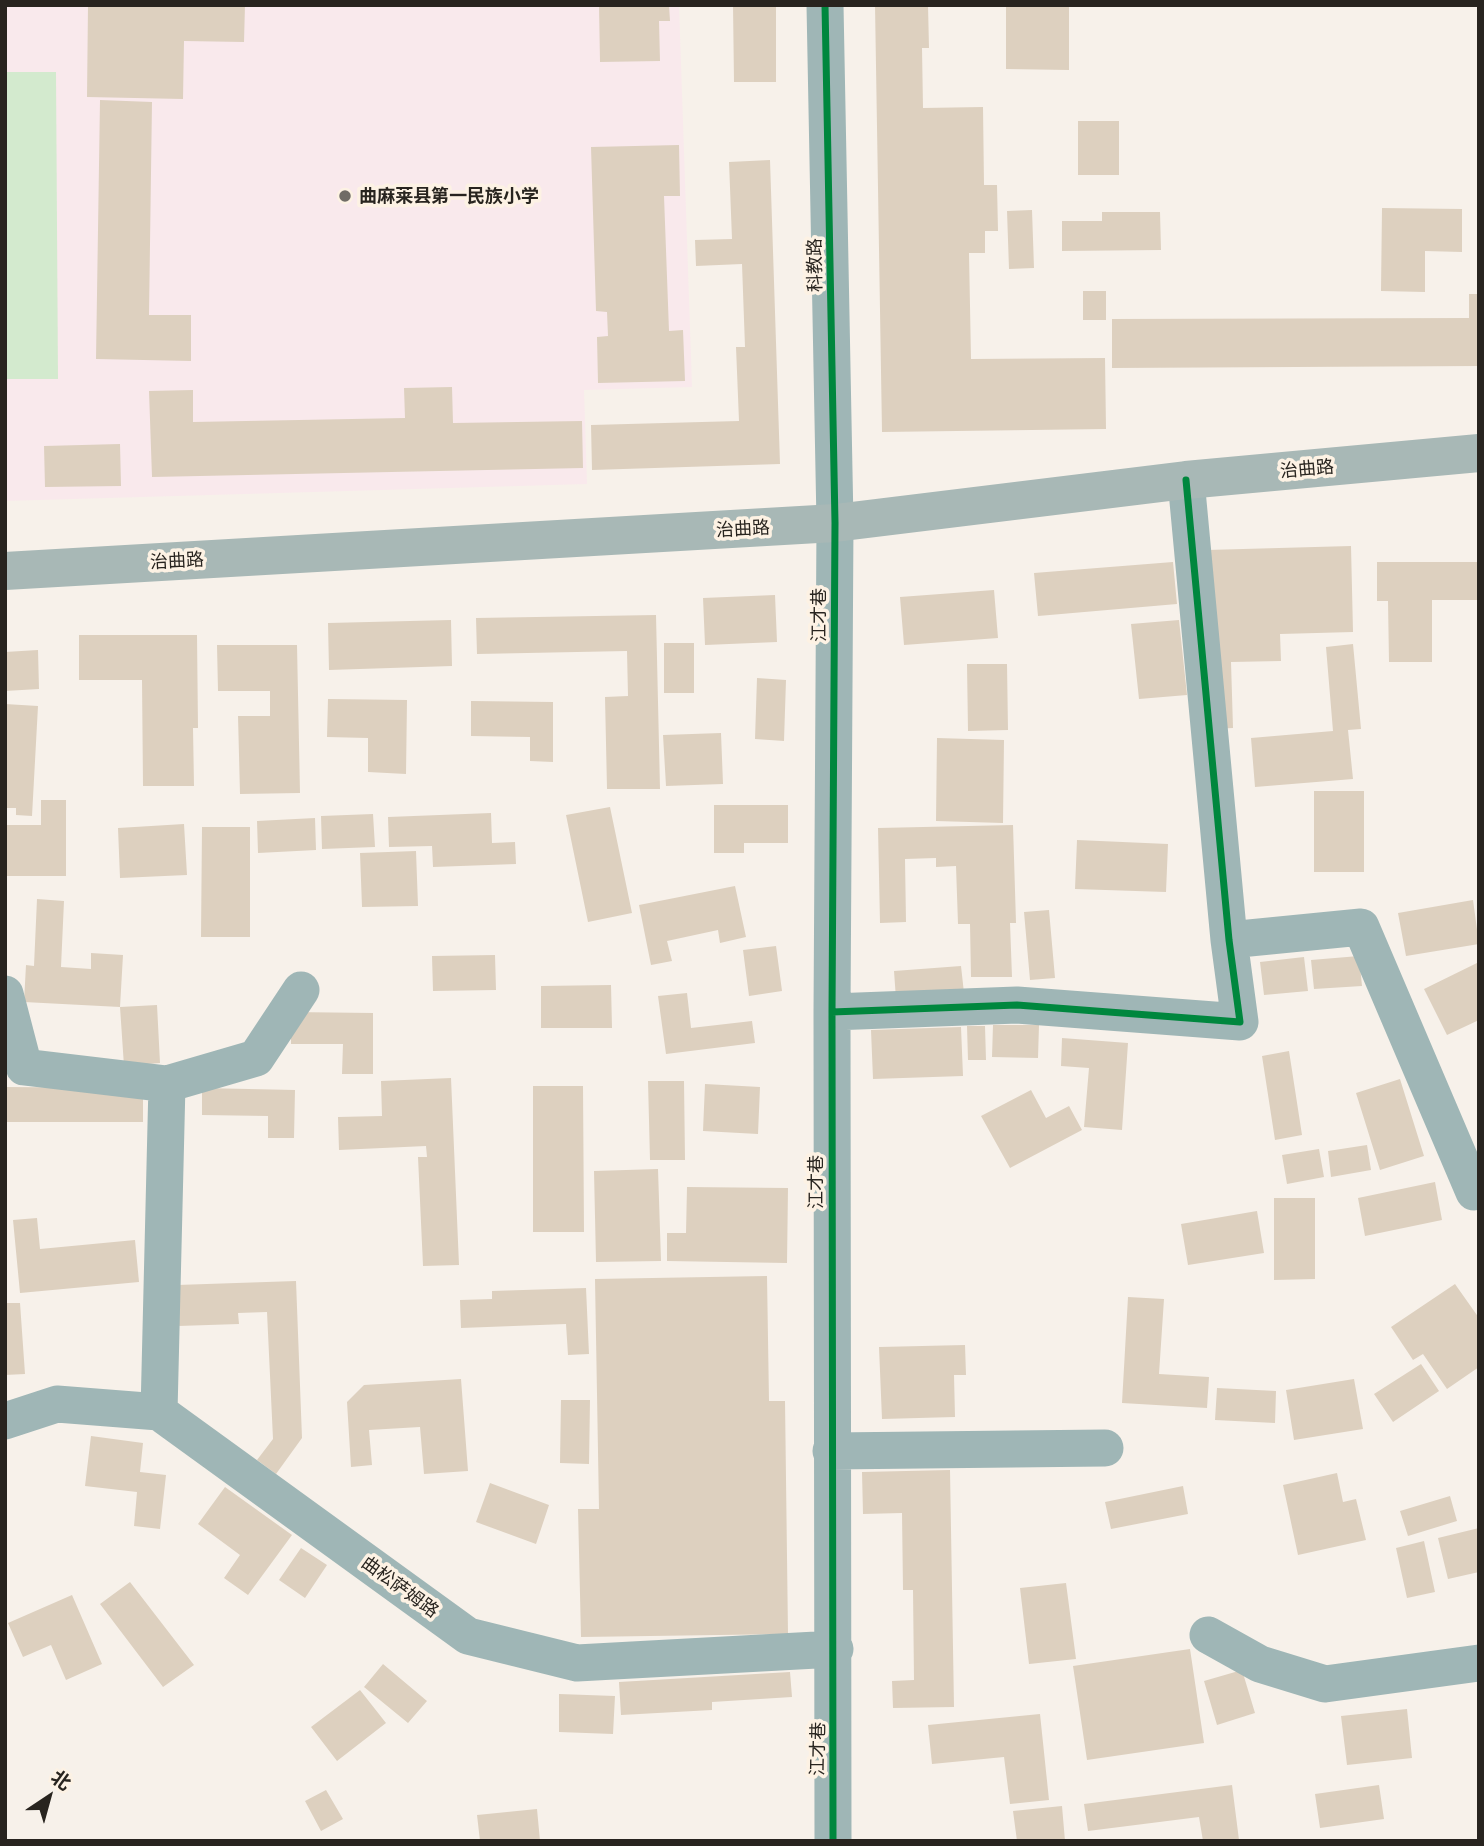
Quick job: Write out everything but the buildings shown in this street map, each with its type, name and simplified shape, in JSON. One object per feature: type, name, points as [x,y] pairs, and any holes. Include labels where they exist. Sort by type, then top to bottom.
[{"type":"main road","name":"治曲路","points":[[5,571],[835,523],[1186,480],[1479,453]]},
{"type":"street","name":"科教路","points":[[825,5],[835,523]]},
{"type":"street","points":[[832,1012],[1017,1004],[1240,1023],[1229,940],[1186,480]]},
{"type":"street","name":"江才巷","points":[[833,1841],[835,1649],[831,1451],[835,523]]},
{"type":"street","points":[[1229,940],[1360,928],[1474,1192]]},
{"type":"street","points":[[5,994],[23,1067],[167,1084],[256,1058],[301,990]]},
{"type":"street","points":[[5,1421],[57,1404],[159,1412],[167,1084]]},
{"type":"street","name":"曲松萨姆路","points":[[159,1412],[468,1636],[577,1663],[835,1649]]},
{"type":"street","points":[[831,1451],[1105,1448]]},
{"type":"street","points":[[1208,1635],[1260,1664],[1325,1684],[1479,1663]]},
{"type":"shaded area","name":"曲麻莱县第一民族小学","points":[[5,5],[679,5],[692,387],[584,390],[587,484],[5,501]]},
{"type":"green space","points":[[5,72],[56,72],[58,379],[5,379]]},
{"type":"cycle path","points":[[825,5],[835,523],[832,1012],[833,1841]]},
{"type":"cycle path","points":[[832,1012],[1017,1005],[1240,1022],[1229,940],[1186,480]]},
{"type":"place","name":"曲麻莱县第一民族小学","points":[[345,196]]}]
